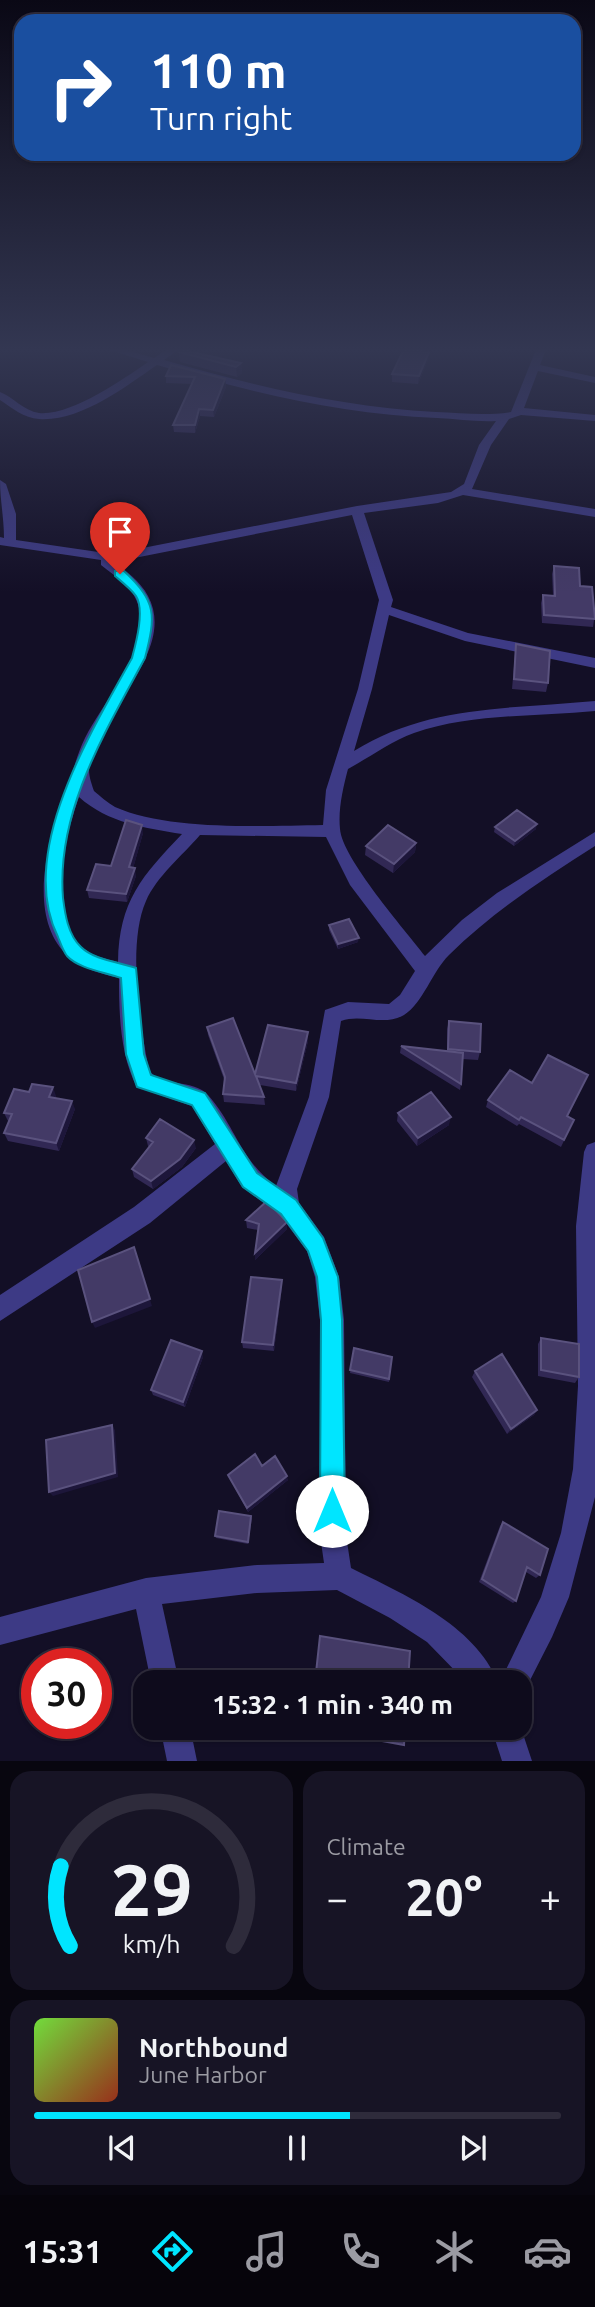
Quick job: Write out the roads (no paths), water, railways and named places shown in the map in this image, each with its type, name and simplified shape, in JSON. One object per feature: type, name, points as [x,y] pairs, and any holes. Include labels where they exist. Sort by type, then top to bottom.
[{"type":"street","points":[[0,484],[10,514],[5,542],[111,558],[357,510],[438,499],[462,491],[469,485],[485,445],[496,429]]},
{"type":"street","points":[[462,491],[595,513]]},
{"type":"street","points":[[357,510],[385,590],[384,609],[330,812],[331,831],[356,880],[425,970]]},
{"type":"street","points":[[106,562],[141,593],[145,603],[142,644],[138,658],[95,738],[80,773],[56,840],[53,872],[57,919],[73,951],[86,959],[130,973]]},
{"type":"street","points":[[384,609],[465,637],[595,663]]},
{"type":"street","points":[[344,765],[390,737],[417,726],[482,716],[595,706]]},
{"type":"street","points":[[80,773],[83,790],[101,810],[195,830],[331,831]]},
{"type":"street","points":[[195,830],[138,898],[129,924],[135,1054],[144,1081],[199,1099],[250,1180],[288,1207],[316,1245],[327,1277],[332,1320],[332,1535],[339,1576]]},
{"type":"street","points":[[288,1207],[286,1189],[319,1097],[332,1016],[345,1011],[390,1012],[398,1009],[412,994],[425,970],[452,940],[507,893],[595,838]]},
{"type":"street","points":[[0,1309],[142,1214],[228,1147]]},
{"type":"street","points":[[521,1670],[535,1648],[557,1590],[582,1496],[589,1442],[591,1374],[587,1223],[595,1152]]},
{"type":"street","points":[[0,1631],[146,1592],[257,1579],[339,1576],[445,1636],[466,1655],[476,1670]]},
{"type":"street","points":[[146,1592],[162,1670]]},
{"type":"street","points":[[178,1740],[182,1761]]},
{"type":"street","points":[[510,1740],[517,1761]]}]
